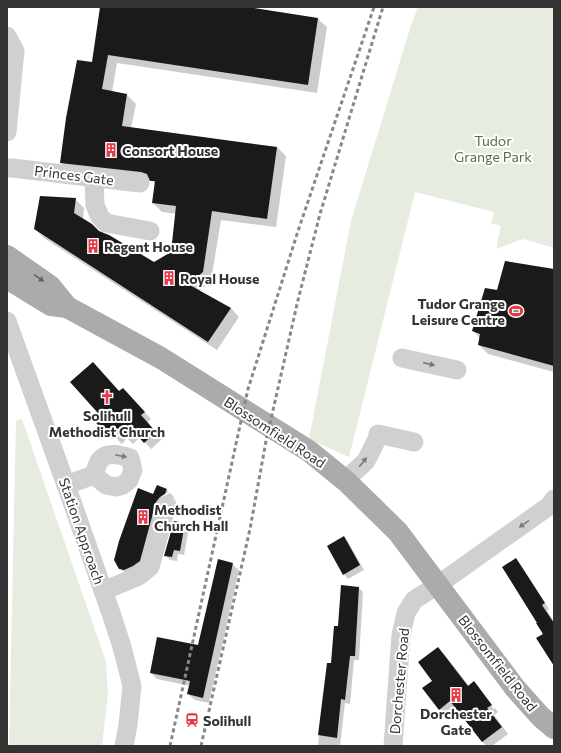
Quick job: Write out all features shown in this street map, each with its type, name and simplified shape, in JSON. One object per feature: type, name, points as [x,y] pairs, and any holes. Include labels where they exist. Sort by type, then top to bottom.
[{"type":"main road","name":"Blossomfield Road","points":[[7,256],[50,286],[67,307],[161,358],[309,451],[346,482],[398,532],[439,584],[474,635],[515,688],[541,717],[554,728]]},
{"type":"main road","name":"Blossomfield Road","points":[[7,278],[51,306],[67,307]]},
{"type":"street","points":[[7,36],[15,51],[7,132]]},
{"type":"street","name":"Princes Gate","points":[[7,168],[140,183]]},
{"type":"street","points":[[94,178],[96,205],[100,217],[106,223],[150,231]]},
{"type":"street","name":"Station Approach","points":[[7,321],[122,647],[132,686],[124,746]]},
{"type":"street","points":[[402,358],[457,370]]},
{"type":"street","points":[[346,482],[366,461],[378,436],[414,442]]},
{"type":"street","points":[[66,485],[94,475]]},
{"type":"street","name":"Dorchester Road","points":[[393,746],[401,635],[406,613],[414,600],[549,506],[554,499]]},
{"type":"street","points":[[103,591],[139,576],[150,567],[167,505]]},
{"type":"green space","name":"Tudor Grange Park","points":[[418,7],[554,7],[554,248],[523,239],[496,249],[501,226],[491,223],[494,212],[415,192],[349,457],[309,439],[351,221],[412,22]]},
{"type":"green space","points":[[22,419],[106,662],[108,694],[102,746],[9,746],[16,421]]},
{"type":"building","points":[[100,7],[248,7],[318,18],[308,85],[108,55],[102,89],[127,94],[122,126],[277,147],[267,219],[212,211],[203,272],[188,284],[231,308],[208,342],[34,229],[40,196],[76,198],[74,213],[92,224],[99,231],[109,235],[154,262],[171,252],[176,206],[152,203],[155,181],[150,181],[147,174],[141,172],[60,163],[66,118],[77,60],[92,62]]},
{"type":"building","name":"Tudor Grange Leisure Centre","points":[[505,261],[554,269],[554,366],[478,345],[480,334],[472,331],[485,288],[497,290]]},
{"type":"building","name":"Solihull Methodist Church","points":[[93,362],[119,391],[123,388],[145,412],[141,415],[156,432],[144,443],[133,431],[125,438],[120,432],[114,437],[108,430],[105,433],[91,417],[97,412],[70,382]]},
{"type":"building","name":"Methodist Church Hall","points":[[157,485],[167,489],[165,494],[156,502],[140,561],[124,570],[119,569],[114,560],[119,541],[138,488],[153,494]]},
{"type":"building","points":[[174,521],[185,523],[180,551],[174,550],[172,557],[164,556]]},
{"type":"building","points":[[344,536],[360,565],[343,575],[327,546]]},
{"type":"building","points":[[516,558],[545,603],[542,605],[554,623],[554,666],[536,638],[543,634],[502,567]]},
{"type":"building","points":[[218,559],[233,563],[203,698],[187,694],[190,681],[150,673],[157,637],[198,645]]},
{"type":"building","points":[[341,585],[359,587],[355,656],[350,656],[345,700],[341,699],[337,738],[318,735],[327,663],[331,663],[334,626],[338,626]]},
{"type":"building","name":"Dorchester Gate","points":[[438,647],[468,686],[474,681],[492,705],[487,708],[502,727],[482,742],[450,701],[439,710],[422,688],[432,681],[418,662]]},
{"type":"railway","points":[[170,746],[248,389],[298,231],[374,7]]},
{"type":"railway","points":[[201,746],[250,529],[266,441],[298,300],[320,214],[383,7]]},
{"type":"place","name":"Consort House","points":[[111,150]]},
{"type":"place","name":"Regent House","points":[[93,246]]},
{"type":"place","name":"Royal House","points":[[169,278]]},
{"type":"place","name":"Tudor Grange Leisure Centre","points":[[516,311]]},
{"type":"place","name":"Solihull Methodist Church","points":[[107,397]]},
{"type":"place","name":"Methodist Church Hall","points":[[143,517]]},
{"type":"place","name":"Dorchester Gate","points":[[456,695]]},
{"type":"place","name":"Solihull","points":[[192,720]]}]
